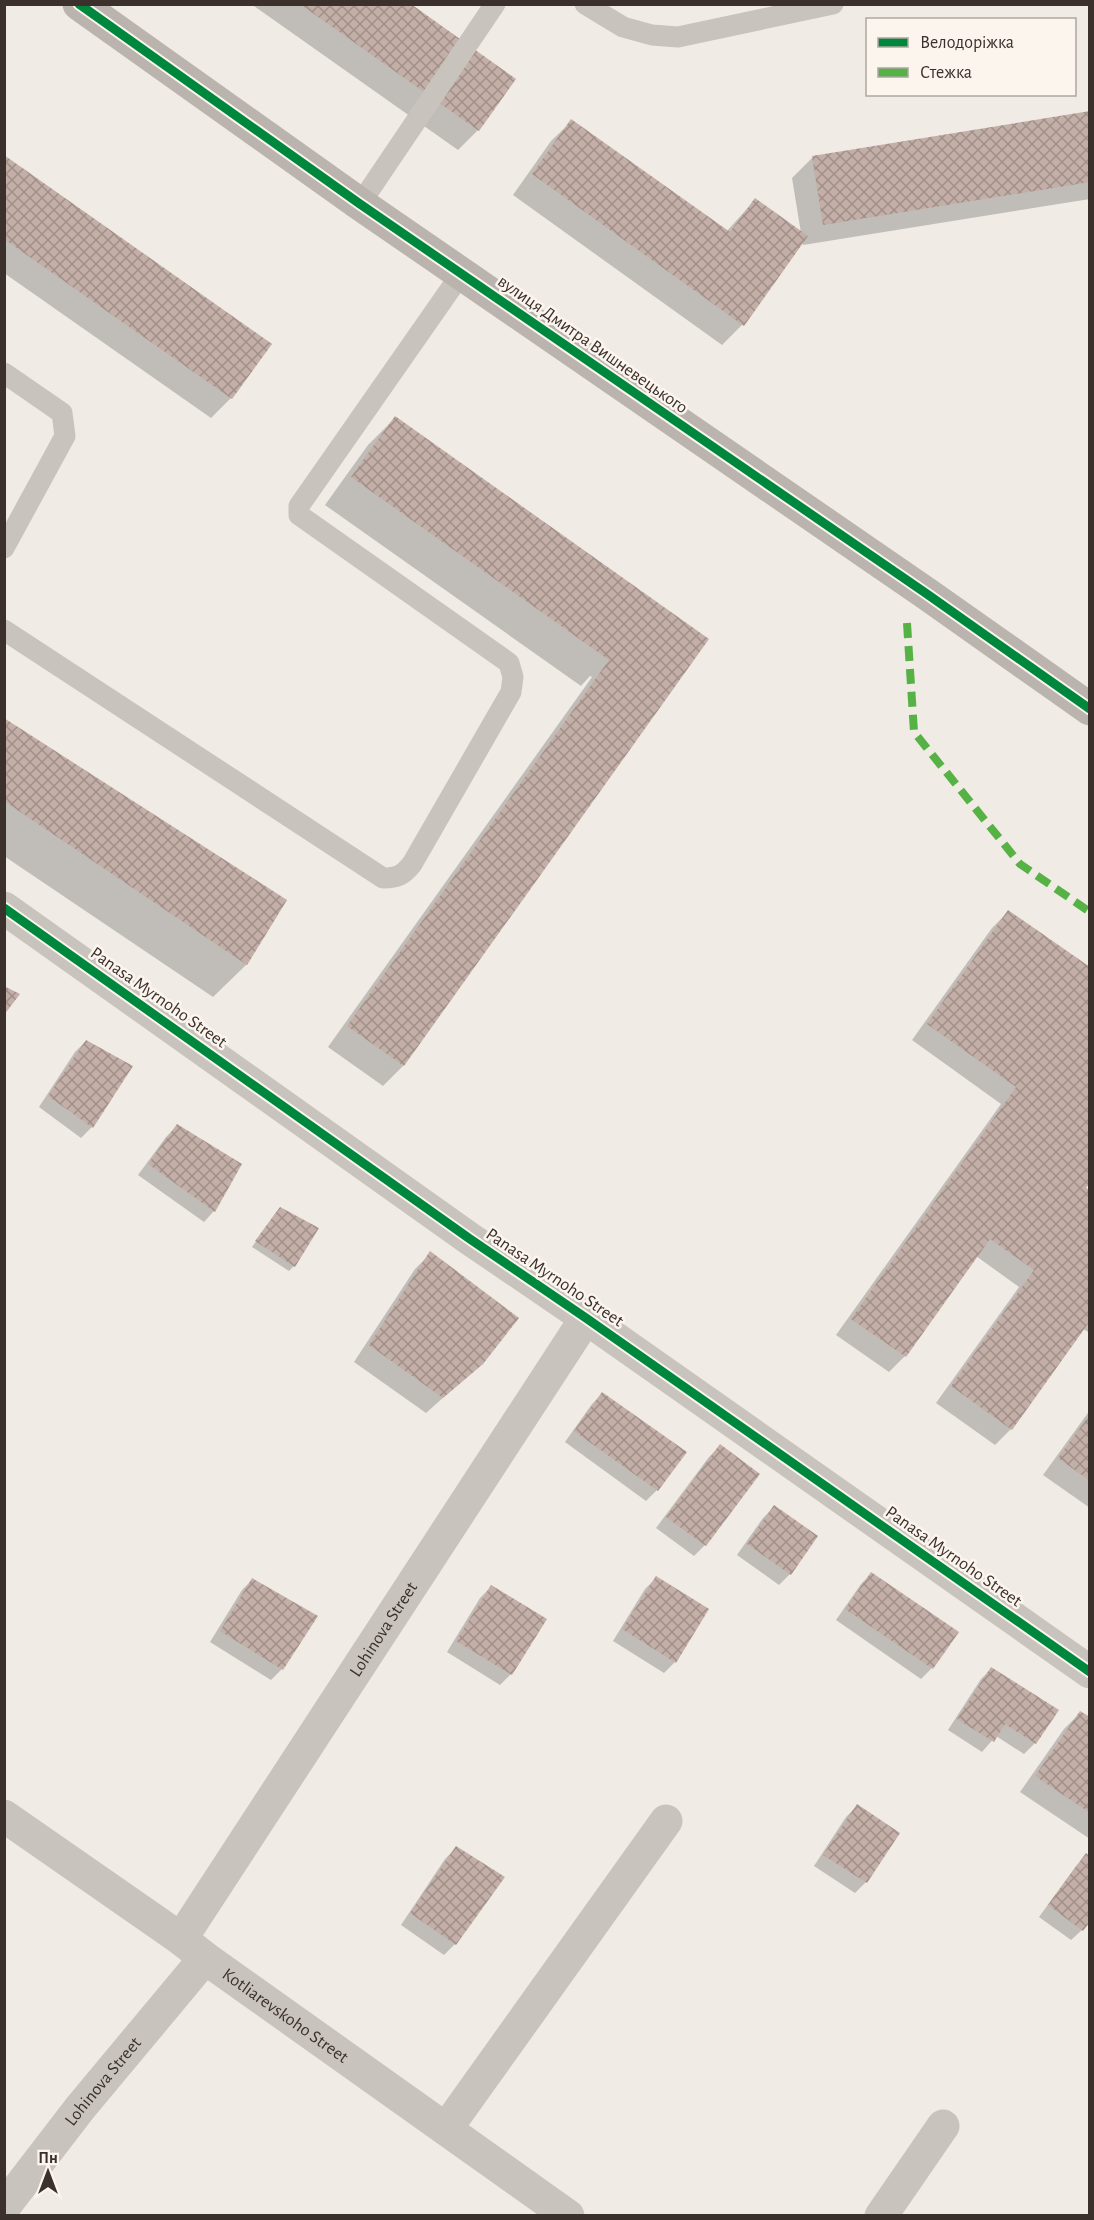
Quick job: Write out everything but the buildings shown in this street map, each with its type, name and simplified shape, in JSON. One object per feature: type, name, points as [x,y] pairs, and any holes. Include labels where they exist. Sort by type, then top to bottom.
[{"type":"street","name":"вулиця Дмитра Вишневецького","points":[[79,4],[360,204],[927,594],[1089,709]]},
{"type":"street","name":"Panasa Myrnoho Street","points":[[4,908],[470,1239],[1089,1672]]},
{"type":"street","name":"Lohinova Street","points":[[4,2207],[80,2108],[193,1948],[586,1318]]},
{"type":"street","name":"Kotliarevskoho Street","points":[[4,1816],[193,1948],[567,2216]]},
{"type":"street","points":[[446,2129],[666,1821]]},
{"type":"street","points":[[881,2216],[943,2126]]},
{"type":"lane","points":[[360,204],[495,4]]},
{"type":"lane","points":[[585,4],[623,27],[652,35],[678,37],[833,4]]},
{"type":"lane","points":[[4,630],[383,879],[398,878],[404,874],[412,864],[511,692],[513,677],[509,663],[299,515],[299,506],[461,274]]},
{"type":"lane","points":[[4,373],[62,413],[65,436],[4,549]]},
{"type":"marked path","points":[[907,623],[914,732],[1020,864],[1090,912]]},
{"type":"cycle path","points":[[79,4],[360,204],[927,594],[1090,709]]},
{"type":"cycle path","points":[[4,908],[470,1239],[1090,1672]]}]
